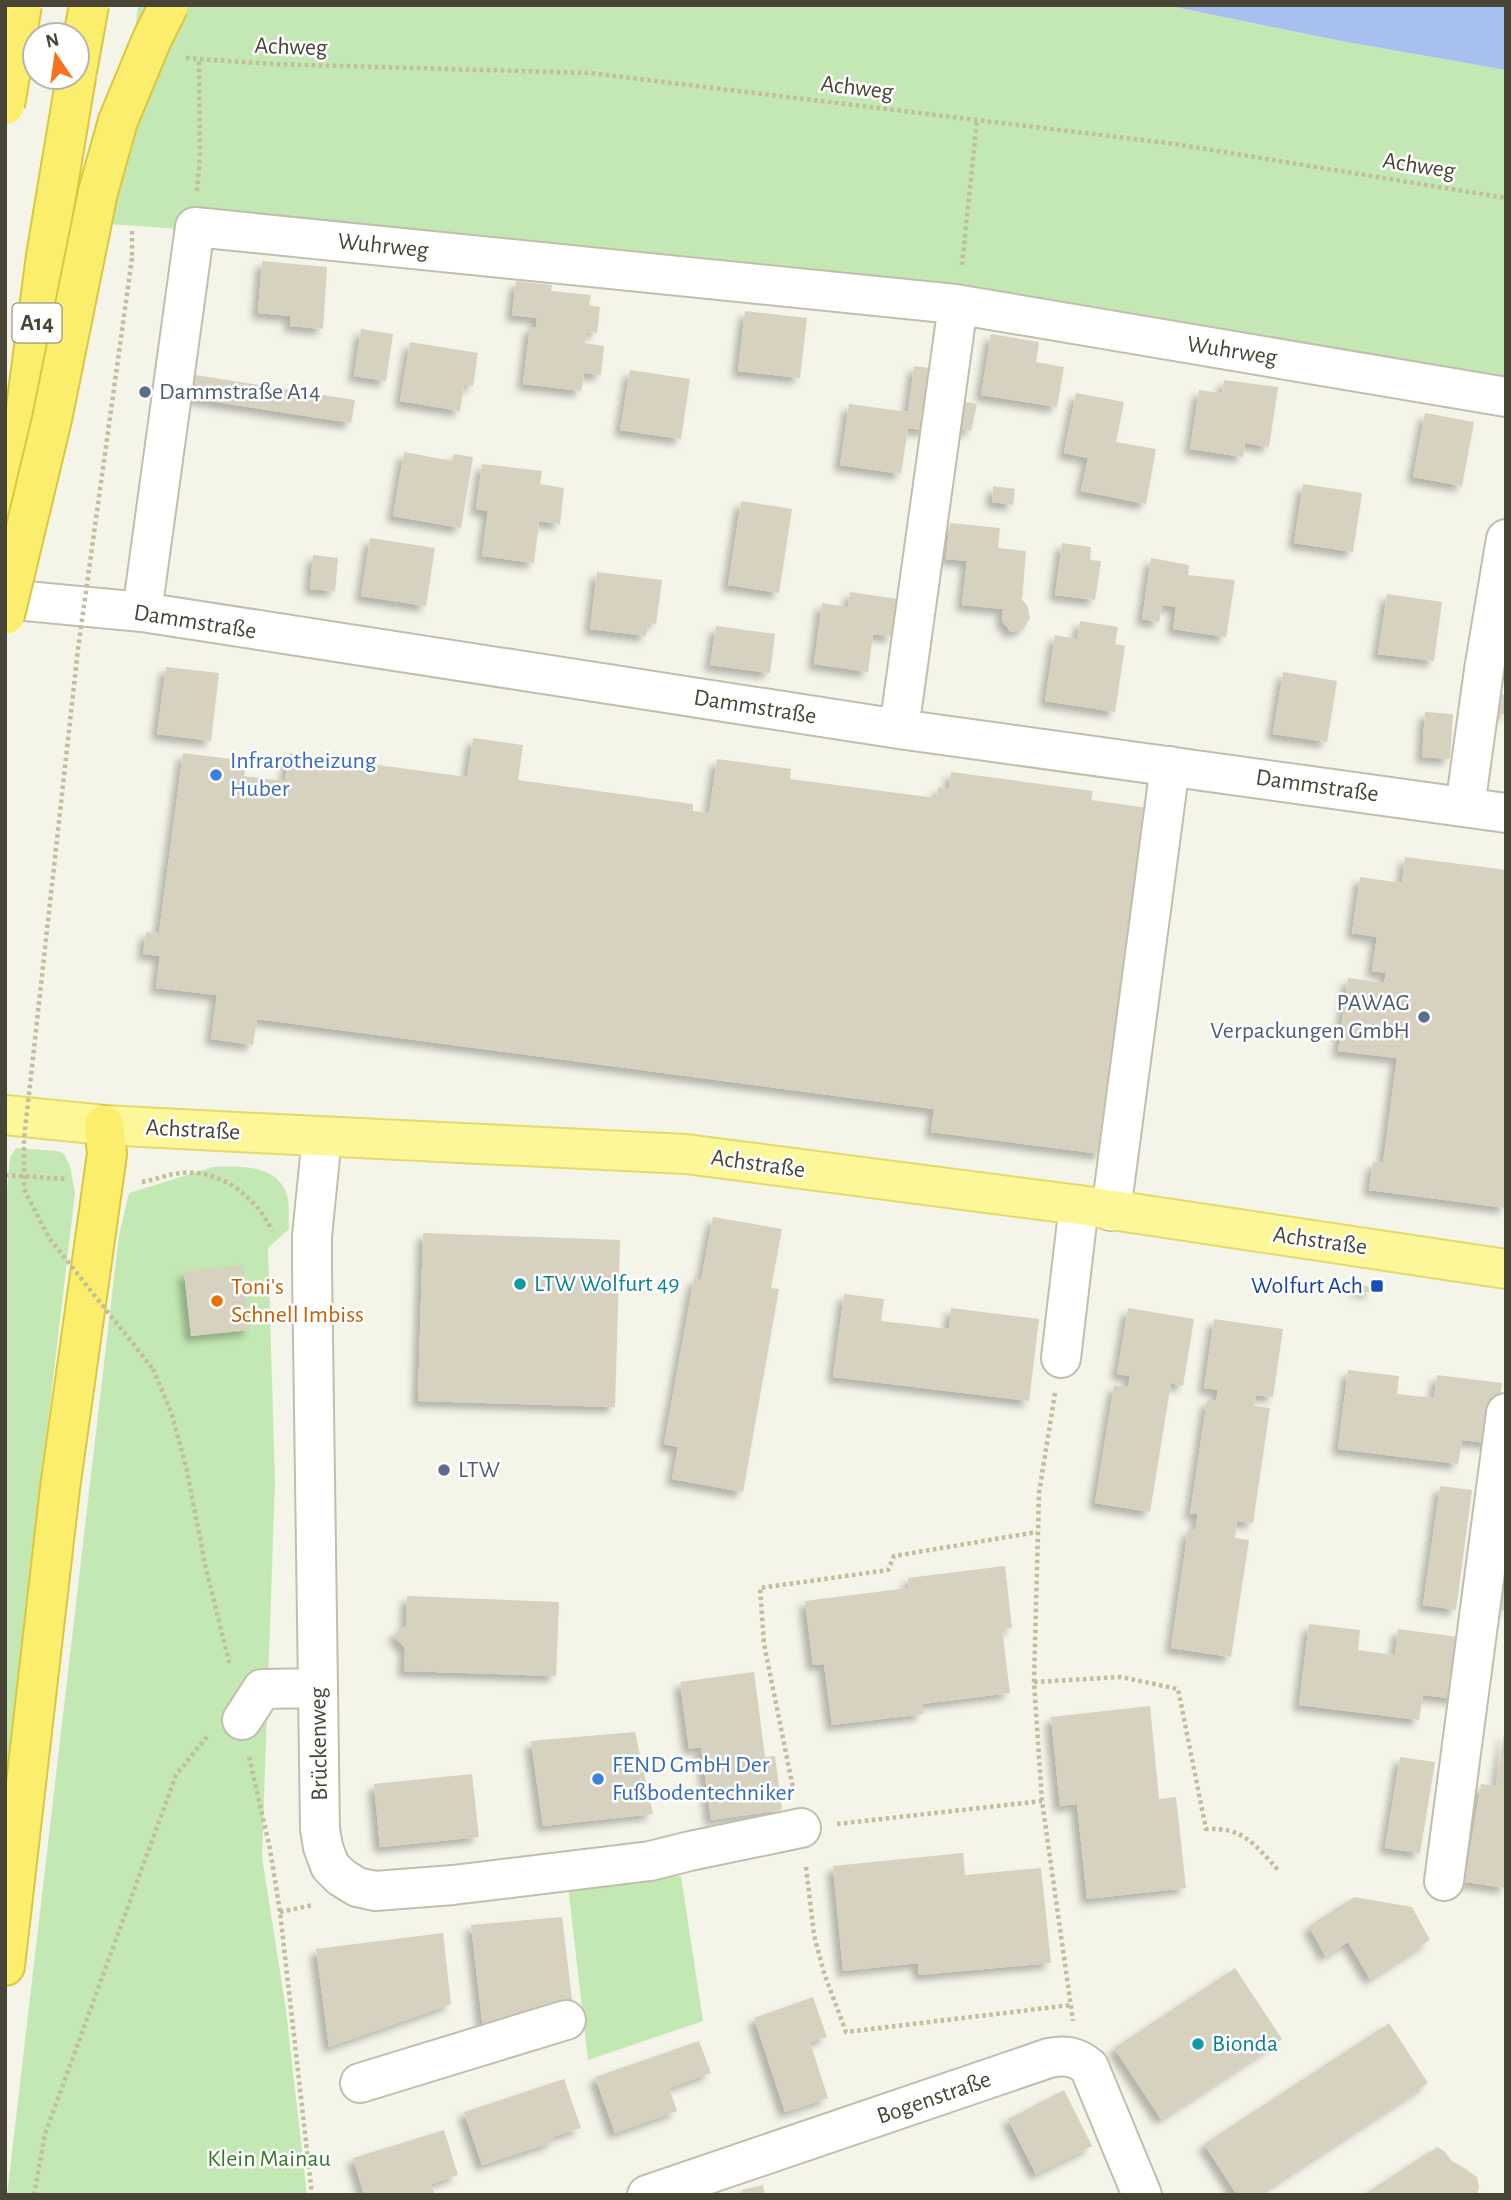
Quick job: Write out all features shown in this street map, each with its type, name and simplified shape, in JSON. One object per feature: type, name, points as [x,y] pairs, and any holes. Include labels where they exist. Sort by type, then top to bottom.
[{"type":"highway","points":[[5,106],[22,5]]},
{"type":"highway","points":[[5,615],[52,419],[98,192],[118,121],[169,5]]},
{"type":"highway","name":"A14","points":[[5,570],[46,256],[74,91]]},
{"type":"highway","points":[[5,1966],[61,1488],[107,1154],[104,1125]]},
{"type":"main road","name":"Achstraße","points":[[5,1115],[104,1125],[686,1154],[1095,1208],[1506,1269]]},
{"type":"street","name":"Wuhrweg","points":[[195,227],[958,305],[1506,397]]},
{"type":"street","points":[[142,612],[195,227]]},
{"type":"street","points":[[899,729],[958,305]]},
{"type":"street","points":[[1465,807],[1506,539]]},
{"type":"street","name":"Dammstraße","points":[[5,599],[142,612],[899,729],[1506,813]]},
{"type":"street","points":[[1060,1358],[1095,1208],[1170,766]]},
{"type":"street","name":"Brückenweg","points":[[322,1137],[312,1236],[320,1829],[330,1866],[357,1887],[375,1892],[650,1861],[801,1828]]},
{"type":"street","points":[[1444,1881],[1506,1413]]},
{"type":"street","points":[[242,1720],[262,1689],[318,1688]]},
{"type":"street","points":[[360,2083],[566,2020]]},
{"type":"street","name":"Bogenstraße","points":[[647,2195],[1049,2058],[1064,2056],[1079,2059]]},
{"type":"street","points":[[1079,2059],[1089,2067],[1096,2079],[1142,2195]]},
{"type":"path","name":"Achweg","points":[[195,227],[200,155],[199,59],[272,64],[590,73],[1175,144],[1506,198]]},
{"type":"path","points":[[958,305],[977,120]]},
{"type":"path","points":[[132,258],[75,673],[24,1139],[24,1189],[49,1238],[153,1370],[171,1412],[186,1466],[206,1569],[270,1849],[280,1912],[312,2195]]},
{"type":"path","points":[[135,1184],[176,1173],[204,1173],[235,1186],[256,1205],[274,1236],[312,1236]]},
{"type":"path","points":[[5,1175],[77,1179]]},
{"type":"path","points":[[1060,1358],[1039,1493],[1034,1682],[1042,1801],[1079,2059]]},
{"type":"path","points":[[1037,1532],[894,1556],[888,1570],[760,1588],[764,1644],[801,1828],[814,1935],[824,1973],[846,2032],[1071,2005]]},
{"type":"path","points":[[1034,1682],[1121,1677],[1178,1689],[1206,1829],[1223,1828],[1240,1834],[1259,1849],[1279,1871]]},
{"type":"path","points":[[34,2195],[44,2134],[176,1776],[209,1734],[242,1720]]},
{"type":"path","points":[[801,1828],[1042,1801]]},
{"type":"path","points":[[280,1912],[310,1906],[321,1899]]},
{"type":"green space","points":[[138,5],[1165,5],[1341,41],[1506,70],[1506,398],[1333,368],[192,230],[109,224],[126,124]]},
{"type":"green space","points":[[16,1148],[58,1151],[64,1154],[70,1166],[75,1193],[5,1786],[5,1213],[10,1157]]},
{"type":"green space","name":"Klein Mainau","points":[[213,1167],[245,1167],[266,1172],[282,1185],[288,1203],[289,1229],[268,1248],[275,1481],[262,1857],[286,2010],[307,2195],[7,2195],[119,1235],[129,1193]]},
{"type":"green space","points":[[681,1876],[703,2021],[588,2060],[568,1886]]},
{"type":"water","points":[[1165,5],[1506,5],[1506,70],[1341,41]]},
{"type":"building","points":[[262,261],[327,267],[323,329],[290,326],[291,316],[258,313]]},
{"type":"building","points":[[516,281],[552,285],[551,291],[591,295],[589,305],[600,307],[597,333],[587,332],[585,343],[604,346],[601,375],[584,373],[581,391],[523,384],[530,327],[536,327],[537,318],[512,315]]},
{"type":"building","points":[[745,311],[807,318],[800,378],[738,371]]},
{"type":"building","points":[[361,329],[393,334],[386,381],[354,376]]},
{"type":"building","points":[[991,334],[1039,342],[1036,362],[1064,367],[1057,407],[981,395]]},
{"type":"building","points":[[410,342],[478,353],[473,386],[464,385],[460,411],[400,401]]},
{"type":"building","points":[[914,366],[936,369],[927,431],[908,428],[901,474],[840,465],[849,404],[908,412]]},
{"type":"building","points":[[630,370],[690,379],[681,439],[620,430]]},
{"type":"building","points":[[195,375],[355,400],[351,423],[191,398]]},
{"type":"building","points":[[1224,380],[1278,387],[1269,447],[1245,443],[1243,457],[1190,449],[1199,390],[1222,393]]},
{"type":"building","points":[[1076,393],[1124,402],[1116,442],[1156,449],[1146,504],[1081,491],[1088,458],[1064,453]]},
{"type":"building","points":[[960,401],[977,404],[971,431],[955,428]]},
{"type":"building","points":[[1425,413],[1474,422],[1462,486],[1413,477]]},
{"type":"building","points":[[404,452],[452,461],[454,454],[473,457],[461,528],[393,516]]},
{"type":"building","points":[[482,464],[542,471],[540,484],[564,488],[560,524],[539,521],[534,563],[482,556],[488,511],[476,509]]},
{"type":"building","points":[[1303,484],[1362,493],[1353,552],[1294,543]]},
{"type":"building","points":[[993,486],[1015,489],[1013,505],[992,502]]},
{"type":"building","points":[[741,501],[792,509],[779,593],[728,585]]},
{"type":"building","points":[[950,523],[1000,528],[998,548],[1026,551],[1022,600],[1027,605],[1030,618],[1023,629],[1011,632],[1002,621],[1003,609],[962,605],[967,561],[946,559]]},
{"type":"building","points":[[370,538],[435,548],[426,606],[361,596]]},
{"type":"building","points":[[1062,543],[1091,547],[1090,560],[1101,561],[1095,600],[1055,595]]},
{"type":"building","points":[[313,555],[338,558],[335,591],[310,589]]},
{"type":"building","points":[[1151,558],[1189,565],[1188,575],[1235,580],[1226,637],[1173,629],[1176,607],[1162,605],[1159,622],[1142,619]]},
{"type":"building","points":[[597,572],[662,580],[656,624],[648,623],[646,636],[590,629]]},
{"type":"building","points":[[850,592],[898,599],[892,637],[873,634],[868,672],[814,664],[822,603],[848,607]]},
{"type":"building","points":[[1387,594],[1442,602],[1434,661],[1378,654]]},
{"type":"building","points":[[1080,621],[1118,627],[1115,644],[1125,646],[1115,712],[1045,701],[1055,635],[1077,639]]},
{"type":"building","points":[[716,626],[775,634],[770,673],[710,665]]},
{"type":"building","points":[[166,667],[219,673],[211,741],[157,734]]},
{"type":"building","points":[[1283,672],[1337,681],[1327,742],[1273,734]]},
{"type":"building","points":[[1495,693],[1506,695],[1506,715],[1491,712]]},
{"type":"building","points":[[1425,712],[1453,714],[1450,759],[1422,757]]},
{"type":"building","points":[[473,738],[523,745],[518,780],[693,804],[693,811],[709,813],[717,759],[791,769],[790,779],[936,798],[938,787],[949,789],[951,772],[1093,791],[1091,800],[1148,808],[1101,1154],[931,1132],[934,1109],[257,1019],[253,1045],[211,1039],[217,995],[156,988],[160,956],[143,954],[146,932],[159,933],[183,753],[246,761],[244,776],[285,781],[289,753],[467,777]]},
{"type":"building","name":"PAWAG Verpackungen GmbH","points":[[1405,857],[1506,870],[1506,1208],[1369,1190],[1373,1162],[1383,1163],[1397,1058],[1338,1051],[1348,978],[1384,983],[1386,973],[1372,971],[1377,937],[1352,933],[1360,877],[1402,883]]},
{"type":"building","points":[[713,1217],[782,1229],[771,1288],[779,1289],[743,1492],[672,1479],[678,1447],[664,1444],[694,1278],[701,1280]]},
{"type":"building","name":"LTW Wolfurt 49","points":[[423,1233],[620,1240],[615,1407],[418,1401]]},
{"type":"building","name":"Toni's Schnell Imbiss","points":[[243,1265],[250,1330],[191,1336],[184,1272]]},
{"type":"building","points":[[1357,1284],[1372,1287],[1371,1293],[1356,1290]]},
{"type":"building","points":[[844,1294],[884,1299],[881,1321],[949,1329],[951,1308],[1039,1319],[1029,1401],[833,1377]]},
{"type":"building","points":[[1128,1308],[1194,1319],[1183,1386],[1171,1383],[1150,1512],[1095,1503],[1114,1385],[1128,1387],[1130,1376],[1117,1374]]},
{"type":"building","points":[[1214,1319],[1283,1329],[1273,1397],[1256,1395],[1254,1406],[1270,1408],[1253,1523],[1237,1521],[1235,1538],[1249,1540],[1231,1657],[1171,1648],[1188,1530],[1195,1531],[1198,1514],[1190,1514],[1207,1400],[1216,1401],[1218,1390],[1204,1388]]},
{"type":"building","points":[[1348,1370],[1399,1376],[1397,1394],[1434,1398],[1437,1375],[1502,1383],[1494,1444],[1462,1440],[1458,1464],[1338,1449]]},
{"type":"building","points":[[1440,1486],[1472,1490],[1456,1610],[1423,1605]]},
{"type":"building","points":[[1005,1566],[1012,1628],[1002,1629],[1010,1693],[922,1704],[923,1714],[832,1725],[824,1664],[813,1665],[805,1601],[909,1588],[908,1578]]},
{"type":"building","points":[[1506,1578],[1506,1611],[1500,1610]]},
{"type":"building","points":[[407,1596],[559,1602],[556,1676],[404,1671],[405,1648],[393,1635],[406,1626]]},
{"type":"building","points":[[1309,1624],[1360,1630],[1358,1650],[1395,1655],[1398,1629],[1465,1638],[1456,1699],[1423,1695],[1419,1720],[1299,1705]]},
{"type":"building","points":[[754,1672],[765,1757],[775,1756],[782,1810],[711,1820],[701,1747],[689,1749],[680,1682]]},
{"type":"building","points":[[1150,1706],[1159,1799],[1176,1797],[1186,1888],[1087,1899],[1077,1804],[1060,1806],[1051,1717]]},
{"type":"building","points":[[635,1732],[653,1814],[543,1826],[531,1741]]},
{"type":"building","points":[[1504,1734],[1506,1888],[1465,1882],[1481,1784],[1496,1786]]},
{"type":"building","points":[[1400,1757],[1435,1762],[1420,1853],[1385,1848]]},
{"type":"building","points":[[472,1774],[479,1837],[380,1847],[374,1784]]},
{"type":"building","points":[[963,1853],[965,1875],[1041,1868],[1051,1963],[919,1975],[918,1963],[843,1971],[833,1866]]},
{"type":"building","points":[[1354,1897],[1412,1907],[1430,1940],[1370,1979],[1348,1942],[1325,1956],[1309,1926]]},
{"type":"building","points":[[562,1917],[572,2000],[483,2029],[471,1925]]},
{"type":"building","points":[[443,1933],[451,2004],[329,2047],[316,1949]]},
{"type":"building","name":"Bionda","points":[[1235,1968],[1282,2039],[1161,2119],[1114,2048]]},
{"type":"building","points":[[813,1997],[827,2037],[810,2042],[828,2098],[785,2112],[754,2018]]},
{"type":"building","points":[[1389,2023],[1428,2083],[1257,2195],[1237,2195],[1204,2144]]},
{"type":"building","points":[[699,2041],[711,2073],[669,2088],[677,2111],[615,2133],[595,2077]]},
{"type":"building","points":[[564,2079],[581,2128],[552,2137],[553,2142],[482,2165],[464,2112]]},
{"type":"building","points":[[1064,2090],[1092,2146],[1036,2174],[1008,2119]]},
{"type":"building","points":[[444,2130],[458,2175],[431,2184],[435,2195],[364,2195],[353,2158]]},
{"type":"building","points":[[1437,2147],[1452,2161],[1477,2177],[1477,2195],[1363,2195]]},
{"type":"building","points":[[763,2185],[765,2195],[743,2195],[742,2190]]},
{"type":"place","name":"Dammstraße A14","points":[[145,392]]},
{"type":"place","name":"Infrarotheizung Huber","points":[[216,775]]},
{"type":"place","name":"PAWAG Verpackungen GmbH","points":[[1424,1017]]},
{"type":"place","name":"LTW Wolfurt 49","points":[[520,1284]]},
{"type":"place","name":"Wolfurt Ach","points":[[1377,1286]]},
{"type":"place","name":"Toni's Schnell Imbiss","points":[[217,1301]]},
{"type":"place","name":"LTW","points":[[444,1470]]},
{"type":"place","name":"FEND GmbH Der Fußbodentechniker","points":[[598,1779]]},
{"type":"place","name":"Bionda","points":[[1198,2044]]}]
